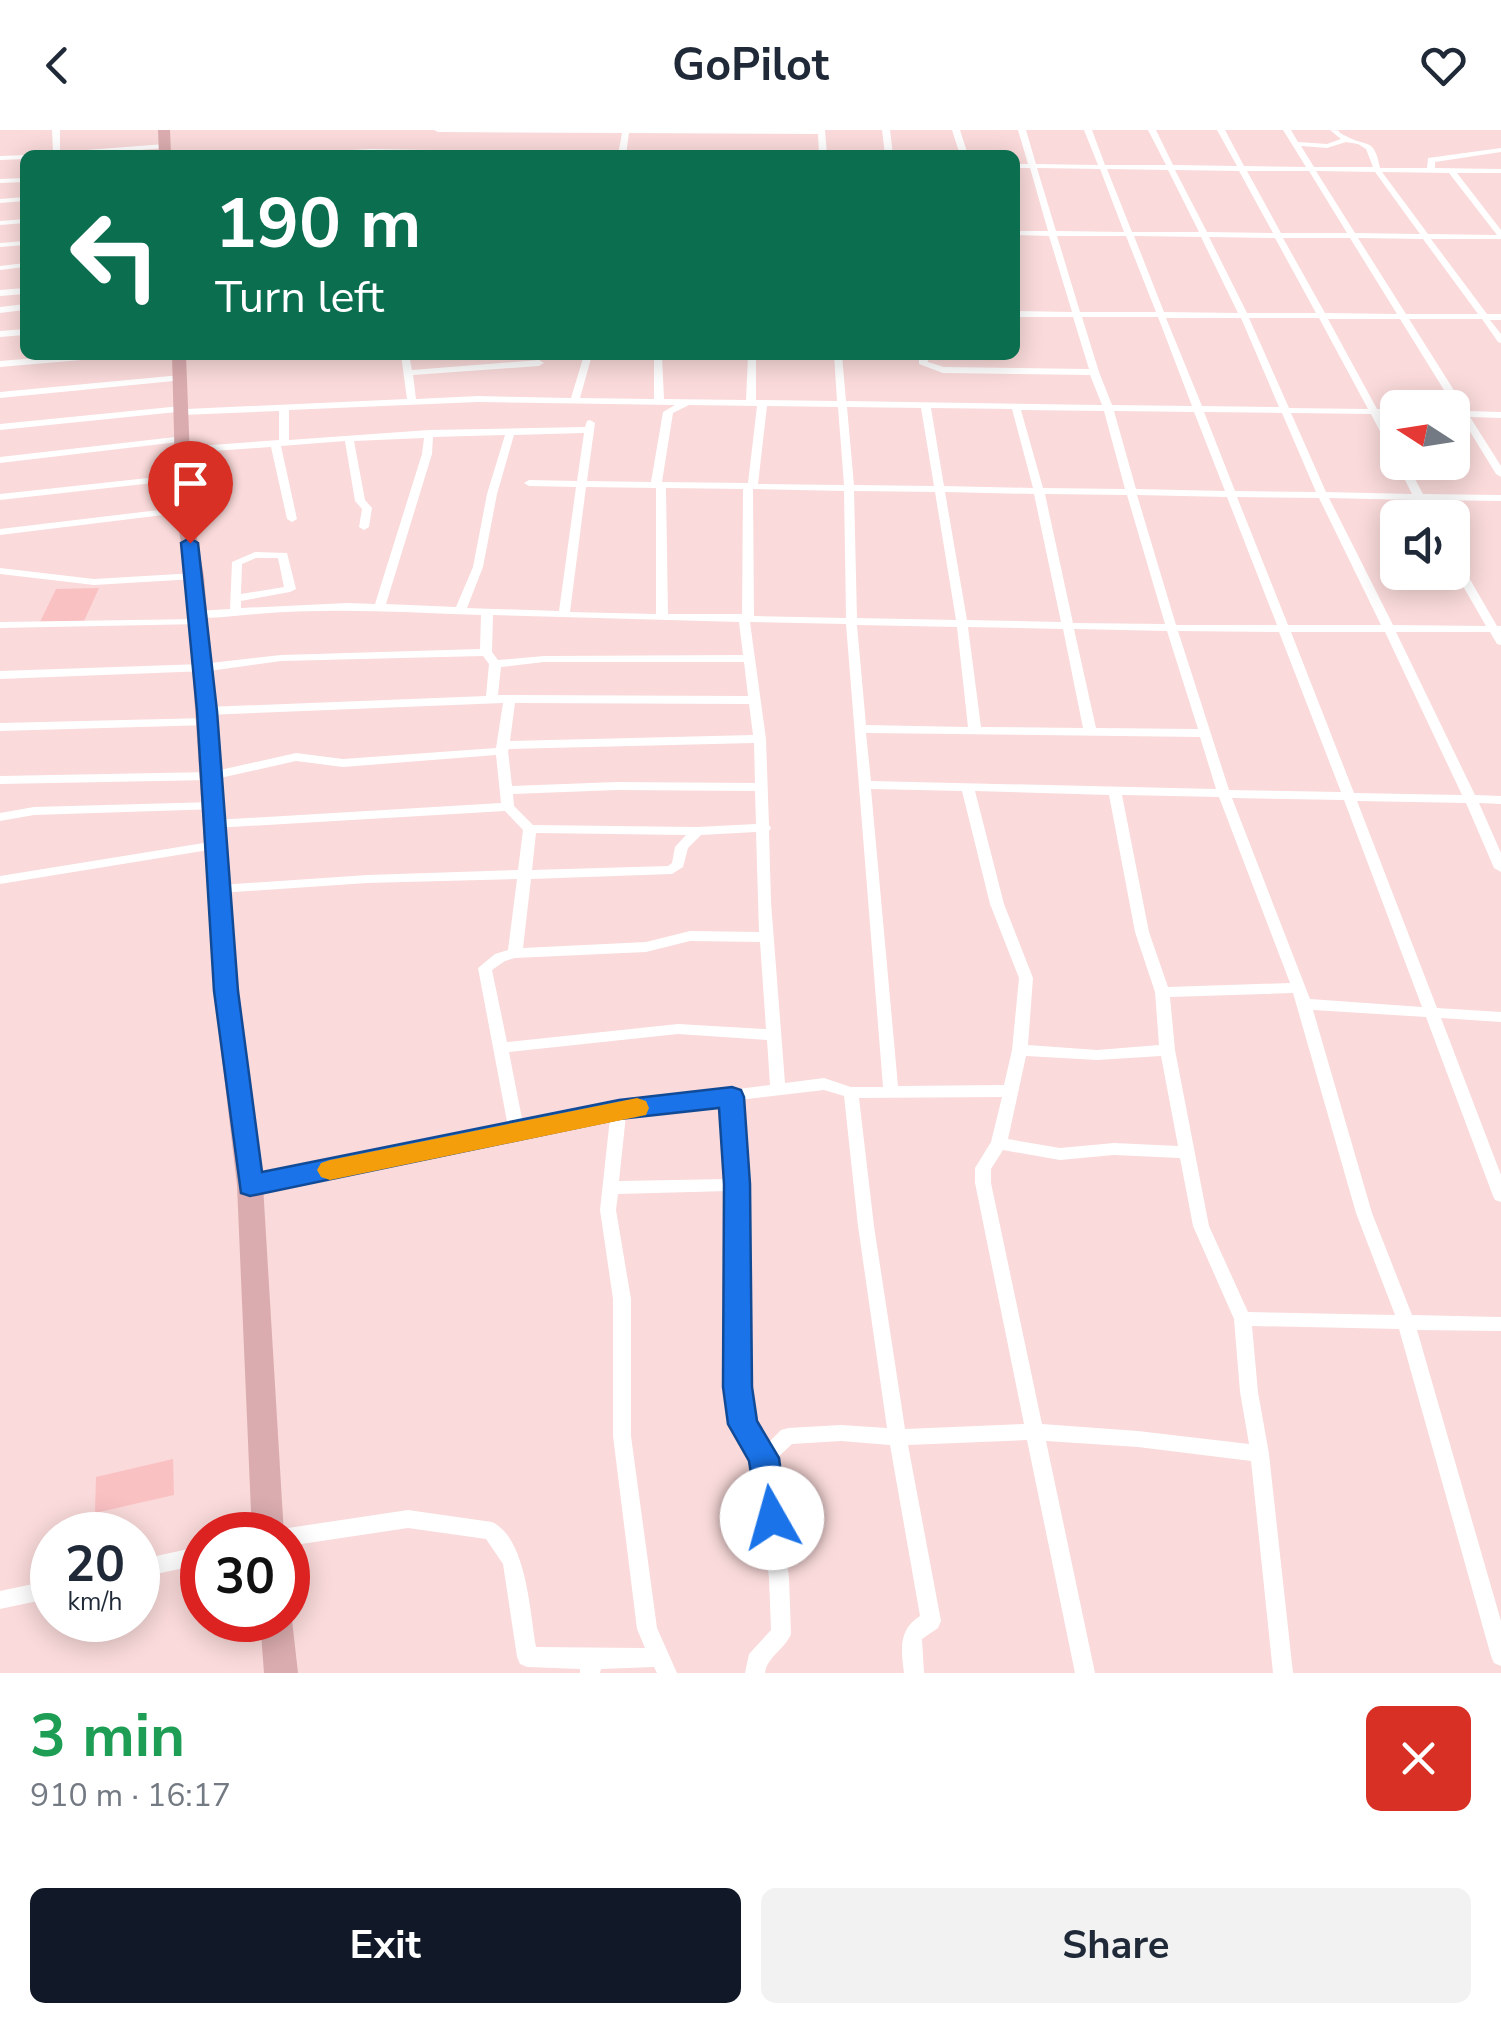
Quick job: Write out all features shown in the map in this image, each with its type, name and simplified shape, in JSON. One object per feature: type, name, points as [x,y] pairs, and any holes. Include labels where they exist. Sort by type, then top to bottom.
[{"type":"main road","points":[[164,130],[165,150]]},
{"type":"main road","points":[[180,366],[184,510],[195,576],[226,991],[250,1185],[267,1512]]},
{"type":"main road","points":[[278,1642],[281,1673]]},
{"type":"street","points":[[438,130],[821,131]]},
{"type":"street","points":[[1022,130],[1094,372],[1109,410],[1170,628],[1224,792],[1299,988],[1364,1213],[1406,1322],[1501,1656]]},
{"type":"street","points":[[1088,130],[1281,630],[1350,794],[1501,1196]]},
{"type":"street","points":[[1152,130],[1244,316],[1322,495],[1448,748],[1501,868]]},
{"type":"street","points":[[1221,130],[1380,421]]},
{"type":"street","points":[[1287,130],[1404,317],[1445,390]]},
{"type":"street","points":[[1334,130],[1346,140]]},
{"type":"street","points":[[1296,144],[1327,146],[1346,140],[1368,143],[1375,151],[1376,170],[1501,340]]},
{"type":"street","points":[[1431,170],[1431,160],[1501,150]]},
{"type":"street","points":[[1020,166],[1501,170]]},
{"type":"street","points":[[1450,170],[1501,236]]},
{"type":"street","points":[[1020,233],[1501,236]]},
{"type":"street","points":[[1020,314],[1501,318]]},
{"type":"street","points":[[0,364],[46,360]]},
{"type":"street","points":[[406,360],[412,402]]},
{"type":"street","points":[[575,400],[587,360]]},
{"type":"street","points":[[658,360],[659,401]]},
{"type":"street","points":[[752,360],[756,404],[746,617],[760,739],[767,938],[778,1090]]},
{"type":"street","points":[[838,360],[849,490],[860,729],[891,1092]]},
{"type":"street","points":[[923,360],[932,368],[1094,372]]},
{"type":"street","points":[[1002,360],[1003,370]]},
{"type":"street","points":[[407,374],[540,363]]},
{"type":"street","points":[[0,395],[180,366]]},
{"type":"street","points":[[0,428],[182,410],[575,400],[1380,411]]},
{"type":"street","points":[[662,616],[658,485],[668,412],[686,403]]},
{"type":"street","points":[[926,407],[962,623],[974,731]]},
{"type":"street","points":[[284,408],[280,442],[292,519]]},
{"type":"street","points":[[1016,408],[1039,492],[1064,625],[1090,730]]},
{"type":"street","points":[[1470,414],[1501,415]]},
{"type":"street","points":[[0,460],[184,444],[589,426],[564,615]]},
{"type":"street","points":[[460,610],[478,567],[492,494],[511,430]]},
{"type":"street","points":[[1470,431],[1501,474]]},
{"type":"street","points":[[380,606],[427,454],[429,434]]},
{"type":"street","points":[[349,438],[360,501],[367,508],[364,527]]},
{"type":"street","points":[[0,496],[185,476]]},
{"type":"street","points":[[1410,480],[1419,498]]},
{"type":"street","points":[[529,483],[1501,498]]},
{"type":"street","points":[[0,532],[184,510]]},
{"type":"street","points":[[235,613],[236,562],[242,558],[283,555],[290,589],[238,598]]},
{"type":"street","points":[[0,572],[94,582],[195,576]]},
{"type":"street","points":[[1470,586],[1501,642]]},
{"type":"street","points":[[0,625],[380,606],[564,615],[852,618],[1281,630],[1497,630]]},
{"type":"street","points":[[487,611],[486,652],[495,664],[492,699]]},
{"type":"street","points":[[0,676],[202,668],[281,658],[486,652]]},
{"type":"street","points":[[495,664],[544,659],[748,658]]},
{"type":"street","points":[[0,727],[492,699],[755,700]]},
{"type":"street","points":[[509,702],[502,748],[508,799],[530,830],[516,953]]},
{"type":"street","points":[[860,729],[1206,733]]},
{"type":"street","points":[[0,780],[211,776],[296,757],[343,762],[502,748],[760,739]]},
{"type":"street","points":[[865,786],[1501,800]]},
{"type":"street","points":[[0,880],[215,825],[508,799],[761,787]]},
{"type":"street","points":[[968,789],[997,904],[1026,978],[1020,1050],[999,1143],[984,1168],[983,1183],[1085,1673]]},
{"type":"street","points":[[1115,790],[1142,932],[1162,992],[1167,1050],[1201,1226],[1244,1319],[1248,1392],[1260,1454],[1283,1673]]},
{"type":"street","points":[[0,816],[34,811],[215,825]]},
{"type":"street","points":[[530,830],[764,828]]},
{"type":"street","points":[[219,889],[367,879],[672,870],[678,864],[682,847],[697,831]]},
{"type":"street","points":[[517,1131],[485,968],[500,957],[516,953],[646,947],[690,936],[767,938]]},
{"type":"street","points":[[1162,992],[1299,988]]},
{"type":"street","points":[[1304,1004],[1501,1018]]},
{"type":"street","points":[[499,1048],[678,1029],[774,1035]]},
{"type":"street","points":[[1020,1050],[1097,1055],[1167,1050]]},
{"type":"street","points":[[250,1185],[619,1110],[824,1084],[851,1093],[1010,1091]]},
{"type":"street","points":[[851,1093],[866,1245],[895,1437],[931,1621],[916,1627],[910,1636],[914,1673]]},
{"type":"street","points":[[732,1097],[737,1184],[738,1387],[743,1424],[764,1458],[779,1578],[781,1634],[756,1661],[755,1673]]},
{"type":"street","points":[[310,1534],[408,1519],[492,1531],[512,1561],[526,1657],[590,1666],[664,1665],[648,1629],[622,1436],[622,1300],[608,1210],[619,1110]]},
{"type":"street","points":[[999,1143],[1060,1154],[1114,1149],[1185,1152]]},
{"type":"street","points":[[609,1188],[737,1184]]},
{"type":"street","points":[[1244,1319],[1501,1324]]},
{"type":"street","points":[[764,1458],[788,1436],[841,1433],[895,1437],[1036,1432],[1138,1439],[1260,1454]]},
{"type":"street","points":[[0,1600],[30,1593]]},
{"type":"shaded area","points":[[99,588],[84,621],[40,622],[56,589]]},
{"type":"shaded area","points":[[173,1459],[174,1495],[95,1512],[96,1477]]},
{"type":"slow traffic","points":[[330,1170],[637,1108]]},
{"type":"route","points":[[190,543],[207,711],[226,991],[250,1185],[619,1110],[732,1097],[737,1184],[738,1387],[743,1424],[764,1458],[772,1518]]}]
